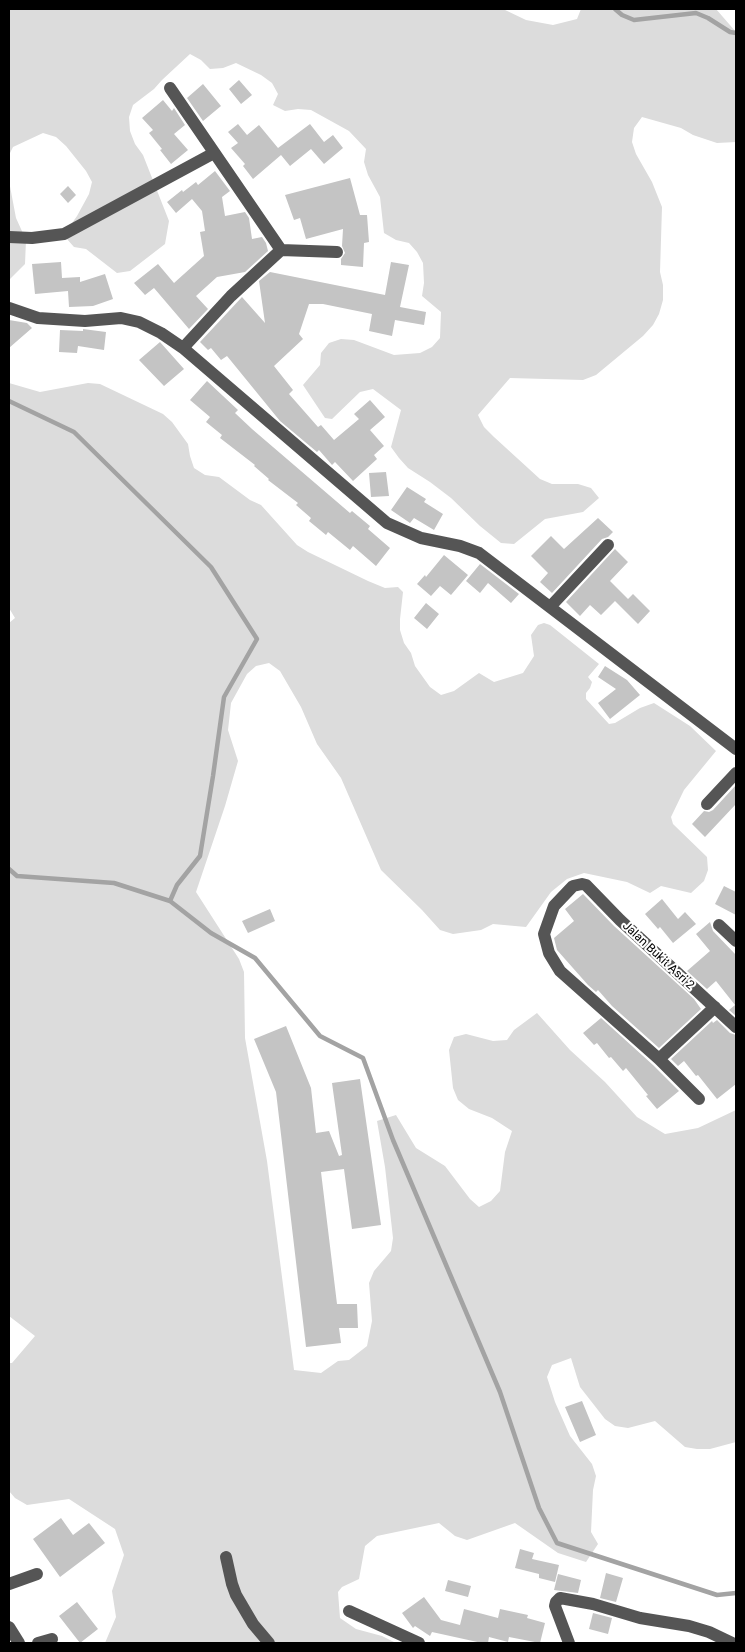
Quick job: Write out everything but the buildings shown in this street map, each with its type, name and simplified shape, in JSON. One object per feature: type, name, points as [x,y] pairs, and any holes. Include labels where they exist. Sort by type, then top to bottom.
[{"type":"street","points":[[170,88],[281,250]]},
{"type":"street","points":[[9,237],[32,238],[64,234],[214,153]]},
{"type":"street","points":[[182,348],[236,290],[281,250],[337,252]]},
{"type":"street","points":[[9,308],[38,318],[85,321],[121,318],[139,322],[161,333],[182,348],[387,523],[421,538],[460,546],[479,553],[736,749]]},
{"type":"street","points":[[550,607],[608,545]]},
{"type":"street","points":[[707,804],[736,773]]},
{"type":"street","name":"Jalan Bukit Asri 2","points":[[659,1059],[560,971],[549,953],[544,934],[554,906],[573,886],[586,885],[620,920],[736,1027]]},
{"type":"street","points":[[718,925],[736,942]]},
{"type":"street","points":[[699,1099],[659,1059],[715,1008]]},
{"type":"street","points":[[226,1557],[236,1595],[253,1624],[269,1643]]},
{"type":"street","points":[[9,1584],[37,1574]]},
{"type":"street","points":[[569,1643],[555,1606],[560,1598],[593,1604],[640,1618],[690,1626],[709,1632],[732,1643]]},
{"type":"street","points":[[349,1611],[419,1643]]},
{"type":"street","points":[[9,1626],[19,1643]]},
{"type":"street","points":[[38,1643],[52,1638]]},
{"type":"shaded area","points":[[9,9],[503,9],[526,20],[553,25],[577,19],[581,9],[716,9],[736,32],[736,142],[717,143],[693,135],[681,128],[642,117],[634,128],[632,142],[636,154],[652,182],[662,207],[660,272],[663,285],[663,300],[653,325],[643,336],[596,375],[583,380],[510,378],[478,415],[484,427],[540,479],[552,484],[578,484],[591,488],[599,498],[583,512],[545,519],[514,544],[501,543],[451,498],[408,468],[399,458],[391,447],[401,410],[373,389],[360,392],[332,419],[325,418],[303,385],[320,365],[321,353],[329,343],[341,339],[354,340],[394,355],[420,353],[432,347],[440,338],[441,312],[422,296],[424,283],[423,263],[417,252],[409,243],[396,240],[384,233],[380,197],[368,175],[364,162],[366,149],[349,131],[311,110],[285,111],[273,105],[278,94],[272,83],[261,75],[236,63],[223,68],[210,69],[201,60],[190,54],[154,89],[133,105],[129,117],[130,131],[135,144],[143,155],[169,221],[165,244],[130,271],[117,273],[86,249],[74,247],[66,238],[70,226],[89,194],[92,182],[86,171],[66,146],[56,137],[43,133],[13,147],[9,155]]},
{"type":"shaded area","points":[[9,181],[16,218],[26,240],[25,264],[9,280]]},
{"type":"shaded area","points":[[9,383],[40,392],[88,383],[100,384],[163,414],[172,422],[188,444],[194,468],[205,475],[219,477],[250,500],[261,505],[297,545],[368,581],[385,588],[398,587],[403,592],[400,630],[404,643],[411,653],[415,666],[430,687],[441,695],[454,691],[479,673],[494,682],[523,673],[534,656],[531,635],[538,625],[544,623],[550,625],[599,664],[588,677],[592,682],[586,693],[586,699],[609,724],[615,723],[640,708],[654,703],[690,726],[716,751],[684,790],[671,817],[673,824],[707,857],[708,870],[704,881],[691,893],[661,886],[650,893],[627,882],[584,873],[567,879],[551,892],[526,927],[493,924],[481,930],[453,934],[440,930],[381,870],[341,778],[317,744],[301,707],[280,671],[269,663],[256,666],[247,674],[231,703],[228,730],[238,761],[196,892],[239,959],[244,972],[245,1038],[267,1161],[294,1370],[321,1373],[338,1361],[349,1360],[367,1346],[372,1321],[369,1283],[374,1271],[391,1251],[393,1238],[385,1167],[377,1121],[396,1115],[416,1148],[445,1166],[470,1199],[479,1207],[491,1201],[500,1191],[505,1152],[512,1131],[492,1118],[469,1109],[458,1100],[453,1088],[449,1050],[454,1037],[466,1034],[493,1041],[507,1040],[514,1030],[537,1013],[570,1050],[605,1082],[637,1117],[665,1134],[698,1128],[736,1110],[736,1442],[710,1449],[697,1449],[685,1447],[655,1421],[628,1428],[615,1426],[605,1419],[580,1387],[571,1358],[552,1365],[547,1377],[555,1402],[570,1436],[592,1464],[596,1476],[593,1490],[591,1532],[598,1544],[586,1562],[558,1553],[515,1523],[467,1540],[455,1536],[439,1523],[377,1536],[365,1546],[359,1579],[342,1587],[338,1592],[340,1618],[356,1629],[382,1636],[396,1643],[105,1643],[116,1617],[112,1591],[124,1555],[115,1529],[69,1499],[27,1505],[15,1498],[9,1491],[9,1363],[12,1363],[35,1336],[9,1316],[9,623],[15,618],[9,608]]},
{"type":"waterway","points":[[615,9],[622,15],[634,20],[696,13],[730,32],[736,33]]},
{"type":"waterway","points":[[9,401],[74,432],[211,567],[257,639],[224,697],[200,856],[177,885],[170,901]]},
{"type":"waterway","points":[[9,869],[17,876],[114,883],[170,901],[211,933],[255,958],[320,1036],[363,1058],[393,1140],[500,1392],[539,1508],[557,1543],[717,1595],[736,1593]]}]
